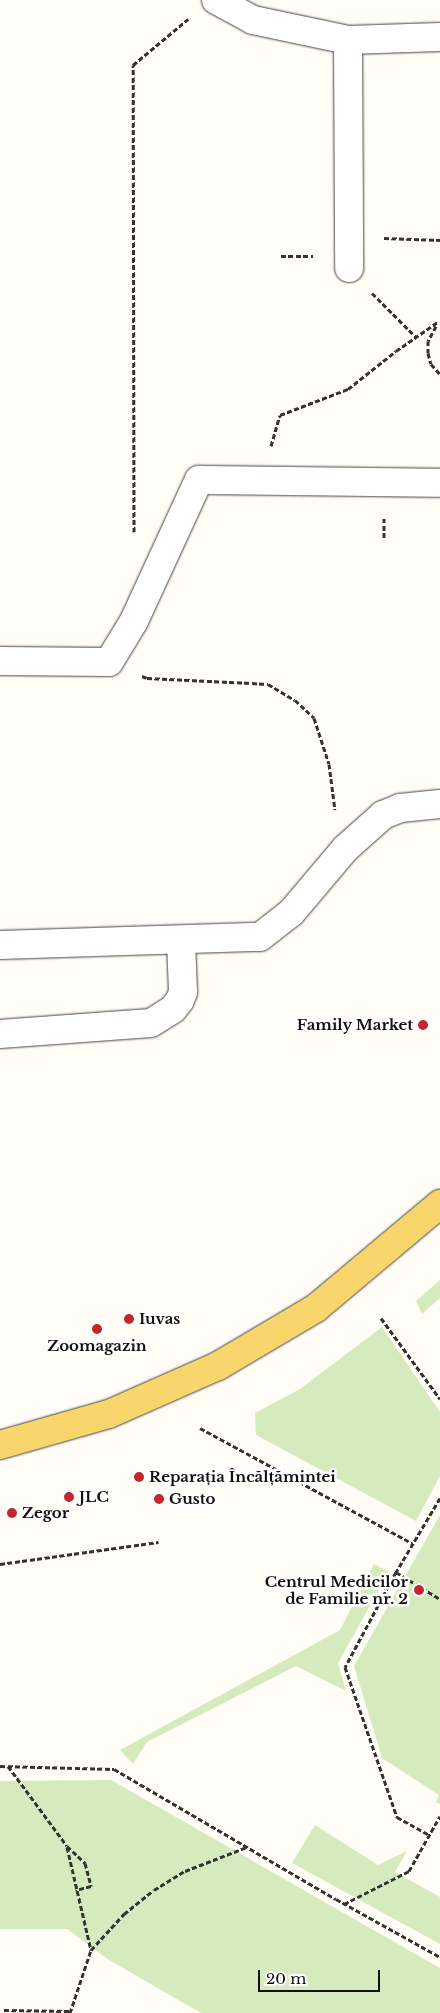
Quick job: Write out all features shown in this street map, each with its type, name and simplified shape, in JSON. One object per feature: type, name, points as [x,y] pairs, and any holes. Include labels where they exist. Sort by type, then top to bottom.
[{"type":"main road","points":[[0,1445],[110,1414],[218,1366],[316,1308],[440,1204]]},
{"type":"lane","points":[[216,0],[253,20],[348,40],[440,37]]},
{"type":"lane","points":[[348,40],[349,268]]},
{"type":"lane","points":[[0,661],[110,662],[134,620],[200,480],[440,483]]},
{"type":"lane","points":[[0,945],[260,937],[296,907],[340,855],[383,816],[400,808],[440,804]]},
{"type":"lane","points":[[0,1034],[150,1023],[172,1009],[180,1000],[183,992],[181,940]]},
{"type":"path","points":[[134,541],[133,65],[190,18]]},
{"type":"path","points":[[349,237],[440,240]]},
{"type":"path","points":[[349,268],[416,337]]},
{"type":"path","points":[[261,481],[280,415],[348,389],[440,321]]},
{"type":"path","points":[[440,321],[432,330],[428,341],[428,353],[432,364],[440,374]]},
{"type":"path","points":[[110,662],[147,678],[268,684],[295,700],[314,718],[329,764],[340,855]]},
{"type":"path","points":[[381,1318],[440,1399]]},
{"type":"path","points":[[200,1428],[412,1543]]},
{"type":"path","points":[[429,1835],[397,1817],[345,1667],[412,1543],[438,1506],[440,1498]]},
{"type":"path","points":[[0,1564],[158,1542]]},
{"type":"path","points":[[396,1572],[440,1599]]},
{"type":"path","points":[[0,1766],[114,1769],[344,1904],[440,1957]]},
{"type":"path","points":[[8,1766],[67,1846],[85,1863],[91,1886],[76,1890]]},
{"type":"path","points":[[344,1904],[409,1872],[440,1816]]},
{"type":"path","points":[[67,1846],[91,1950]]},
{"type":"path","points":[[4,2010],[70,2012],[91,1950],[124,1914],[168,1881],[199,1864],[248,1846]]},
{"type":"green space","points":[[440,1280],[440,1298],[422,1314],[416,1301]]},
{"type":"green space","points":[[382,1327],[440,1412],[440,1476],[416,1521],[256,1435],[255,1413],[300,1389]]},
{"type":"green space","name":"Centrul Medicilor de Familie nr. 2","points":[[440,1515],[440,1804],[436,1802],[439,1795],[382,1758],[354,1666]]},
{"type":"green space","points":[[374,1564],[389,1572],[338,1663],[346,1691],[296,1666],[147,1742],[133,1764],[120,1750],[340,1630]]},
{"type":"green space","points":[[111,1780],[440,1968],[440,2013],[201,2013],[109,1960],[67,1929],[0,1929],[0,1781]]},
{"type":"green space","points":[[315,1825],[378,1865],[407,1851],[395,1872],[440,1897],[440,1944],[292,1863]]},
{"type":"place","name":"Family Market","points":[[423,1025]]},
{"type":"place","name":"Iuvas","points":[[129,1319]]},
{"type":"place","name":"Zoomagazin","points":[[97,1329]]},
{"type":"place","name":"Reparația Încălțămintei","points":[[139,1477]]},
{"type":"place","name":"JLC","points":[[69,1497]]},
{"type":"place","name":"Gusto","points":[[159,1499]]},
{"type":"place","name":"Zegor","points":[[12,1513]]},
{"type":"place","name":"Centrul Medicilor de Familie nr. 2","points":[[419,1590]]}]
